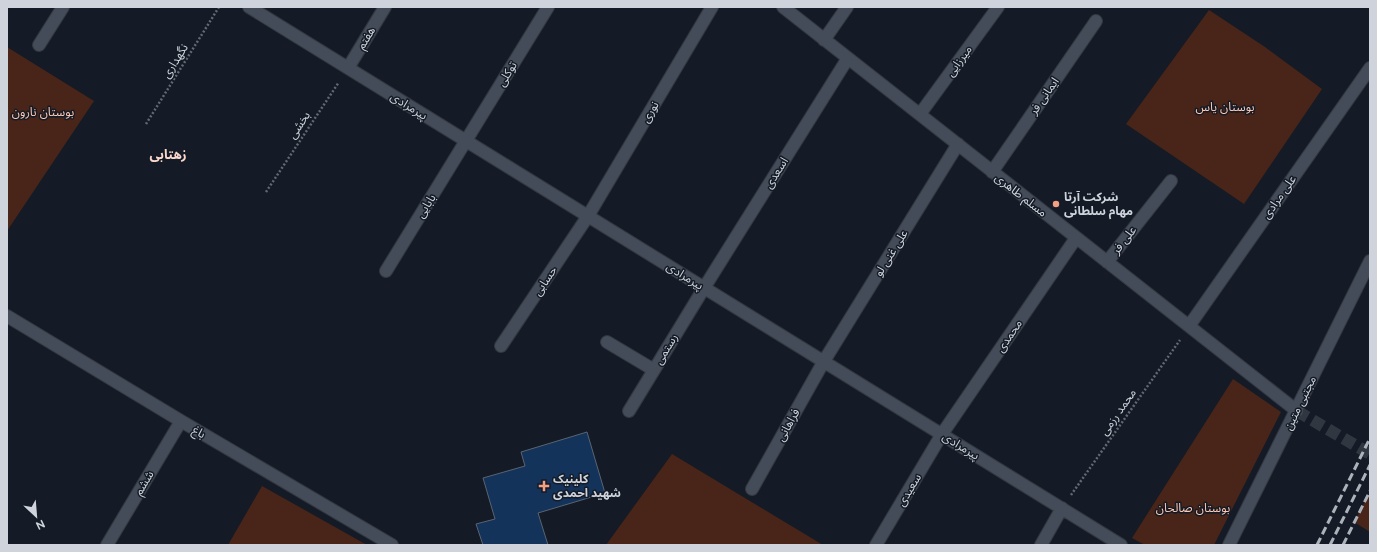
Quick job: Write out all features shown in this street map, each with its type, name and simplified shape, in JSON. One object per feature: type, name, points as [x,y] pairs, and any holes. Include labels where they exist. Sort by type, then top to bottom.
[{"type":"street","points":[[39,45],[63,7]]},
{"type":"street","name":"پیرمرادی","points":[[249,7],[1121,545]]},
{"type":"street","name":"هفتم","points":[[348,68],[385,7]]},
{"type":"street","name":"توکلی","points":[[466,141],[548,7]]},
{"type":"street","name":"نوری","points":[[588,216],[712,7]]},
{"type":"street","name":"مسلم طاهری","points":[[783,7],[1297,411]]},
{"type":"street","points":[[824,40],[847,7]]},
{"type":"street","name":"میرزایی","points":[[920,114],[998,7]]},
{"type":"street","name":"ایمانی فر","points":[[992,172],[1096,21]]},
{"type":"street","name":"اسعدی","points":[[704,288],[848,58]]},
{"type":"street","name":"علی مرادی","points":[[1189,326],[1370,68]]},
{"type":"street","name":"بابایی","points":[[386,271],[466,141]]},
{"type":"street","name":"علی غنی لو","points":[[824,361],[958,144]]},
{"type":"street","name":"علی فر","points":[[1107,262],[1171,181]]},
{"type":"street","name":"حسابی","points":[[501,346],[588,216]]},
{"type":"street","name":"محمدی","points":[[942,434],[1076,238]]},
{"type":"street","name":"مجتبی متین","points":[[1230,545],[1370,261]]},
{"type":"street","name":"رستمی","points":[[629,411],[704,288]]},
{"type":"street","name":"باغ","points":[[7,316],[181,421],[392,545]]},
{"type":"street","points":[[607,342],[654,370]]},
{"type":"street","name":"فراهانی","points":[[752,489],[824,361]]},
{"type":"street","name":"ششم","points":[[107,545],[181,421]]},
{"type":"street","name":"سعیدی","points":[[876,545],[942,434]]},
{"type":"street","points":[[1041,545],[1062,508]]},
{"type":"path","name":"نگهداری","points":[[146,124],[219,7]]},
{"type":"path","name":"بخشی","points":[[266,192],[348,68]]},
{"type":"path","name":"محمد رزمی","points":[[1062,508],[1189,326]]},
{"type":"green space","name":"بوستان یاس","points":[[1209,10],[1265,47],[1322,89],[1244,204],[1126,124]]},
{"type":"green space","name":"بوستان نارون","points":[[7,47],[94,101],[7,231]]},
{"type":"green space","name":"بوستان صالحان","points":[[1233,379],[1281,412],[1214,545],[1145,545],[1132,538]]},
{"type":"green space","points":[[672,454],[823,545],[606,545]]},
{"type":"green space","points":[[262,486],[367,545],[228,545]]},
{"type":"green space","points":[[1370,492],[1370,532],[1354,522]]},
{"type":"building","name":"کلینیک شهید احمدی","points":[[587,432],[605,493],[538,513],[548,545],[483,545],[476,524],[495,519],[483,478],[525,466],[521,452]]},
{"type":"tunnel","points":[[1297,411],[1370,454]]},
{"type":"railway","points":[[1317,545],[1370,438]]},
{"type":"railway","points":[[1330,545],[1370,465]]},
{"type":"railway","points":[[1343,545],[1370,491]]},
{"type":"place","name":"شرکت آرتا مهام سلطانی","points":[[1056,204]]},
{"type":"place","name":"کلینیک شهید احمدی","points":[[544,486]]},
{"type":"district","name":"زهتابی","points":[[168,154]]}]
